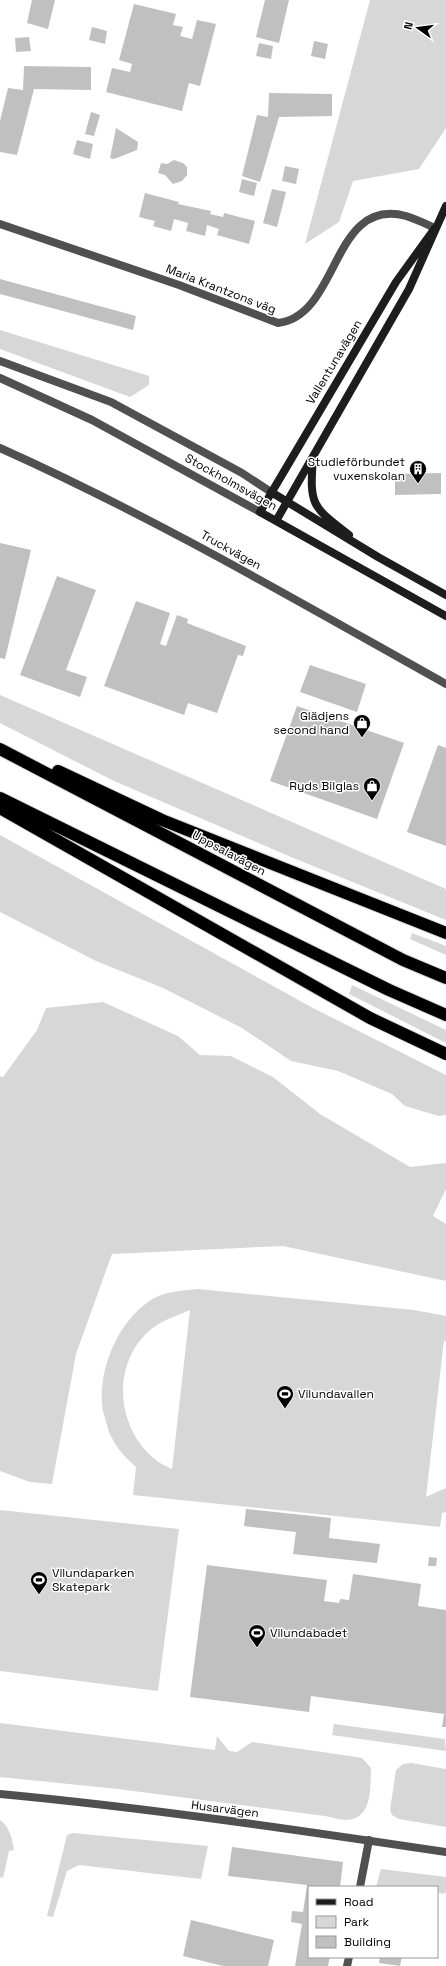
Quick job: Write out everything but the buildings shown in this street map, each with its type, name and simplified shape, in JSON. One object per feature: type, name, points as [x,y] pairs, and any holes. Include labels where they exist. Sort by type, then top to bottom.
[{"type":"highway","points":[[0,743],[162,820],[446,933]]},
{"type":"highway","name":"Uppsalavägen","points":[[0,749],[403,960],[446,978]]},
{"type":"highway","points":[[0,798],[389,990],[446,1015]]},
{"type":"highway","points":[[0,808],[370,1018],[446,1054]]},
{"type":"main road","name":"Vallentunavägen","points":[[276,521],[409,289],[446,206]]},
{"type":"main road","name":"Vallentunavägen","points":[[260,512],[396,282],[435,228]]},
{"type":"main road","name":"Stockholmsvägen","points":[[313,456],[311,479],[314,504],[320,512],[378,557]]},
{"type":"main road","name":"Stockholmsvägen","points":[[271,492],[286,503],[446,596]]},
{"type":"main road","name":"Stockholmsvägen","points":[[260,512],[446,616]]},
{"type":"street","name":"Maria Krantzons väg","points":[[0,224],[179,285],[278,323],[286,322],[294,318],[310,306],[349,238],[360,225],[375,216],[390,214],[406,216],[435,228]]},
{"type":"street","name":"Stockholmsvägen","points":[[0,361],[111,402],[242,473],[271,492]]},
{"type":"street","name":"Stockholmsvägen","points":[[0,378],[92,420],[260,512]]},
{"type":"street","name":"Truckvägen","points":[[0,448],[74,481],[200,546],[446,684]]},
{"type":"street","name":"Husarvägen","points":[[0,1794],[369,1840],[446,1852]]},
{"type":"street","points":[[360,1886],[369,1840]]},
{"type":"green space","points":[[370,0],[446,0],[446,128],[419,169],[353,181],[339,222],[305,244]]},
{"type":"green space","points":[[0,330],[149,376],[149,385],[130,397],[0,349]]},
{"type":"green space","points":[[0,695],[446,889],[446,920],[291,857],[114,781],[0,723]]},
{"type":"green space","points":[[0,835],[313,1008],[446,1075],[446,1115],[439,1116],[405,1106],[392,1094],[338,1071],[291,1061],[242,1028],[163,988],[96,961],[0,912]]},
{"type":"green space","points":[[412,933],[446,946],[446,955],[410,939]]},
{"type":"green space","points":[[352,985],[446,1030],[446,1043],[349,994]]},
{"type":"green space","points":[[103,1002],[178,1036],[200,1055],[231,1056],[273,1077],[320,1114],[410,1167],[446,1163],[446,1189],[433,1216],[446,1224],[446,1281],[283,1246],[112,1254],[76,1354],[52,1484],[30,1482],[0,1471],[0,1076],[3,1077],[37,1030],[46,1008]]},
{"type":"green space","points":[[198,1289],[414,1310],[446,1316],[446,1342],[444,1340],[426,1497],[446,1488],[446,1512],[442,1513],[440,1527],[133,1495],[136,1467],[122,1453],[113,1441],[102,1408],[102,1390],[107,1361],[119,1334],[137,1311],[148,1302],[154,1298],[172,1292]],"holes":[[[190,1310],[172,1469],[156,1460],[143,1447],[133,1432],[126,1415],[123,1397],[124,1379],[128,1361],[137,1345],[149,1331],[153,1327]]]},
{"type":"green space","points":[[0,1510],[179,1529],[158,1691],[0,1671]]},
{"type":"green space","points":[[0,1723],[215,1750],[217,1736],[229,1751],[237,1752],[252,1742],[362,1758],[371,1768],[370,1793],[366,1808],[361,1814],[355,1818],[343,1820],[325,1816],[118,1789],[0,1777]]},
{"type":"green space","points":[[334,1724],[445,1739],[446,1751],[332,1735]]},
{"type":"green space","points":[[411,1763],[446,1769],[446,1827],[399,1819],[392,1815],[390,1810],[396,1770],[403,1764]]},
{"type":"green space","points":[[0,1820],[8,1830],[14,1850],[9,1851],[3,1878],[0,1877]]},
{"type":"green space","points":[[73,1833],[208,1846],[201,1879],[79,1865],[67,1871],[53,1917],[47,1916],[67,1835]]},
{"type":"green space","points":[[381,1869],[446,1877],[446,1892],[443,1894],[438,1892],[438,1886],[376,1886]]},
{"type":"place","name":"Studieförbundet vuxenskolan","points":[[418,484]]},
{"type":"place","name":"Glädjens second hand","points":[[362,738]]},
{"type":"place","name":"Ryds Bilglas","points":[[372,801]]},
{"type":"place","name":"Vilundavallen","points":[[285,1409]]},
{"type":"place","name":"Vilundaparken Skatepark","points":[[39,1595]]},
{"type":"place","name":"Vilundabadet","points":[[257,1648]]}]
